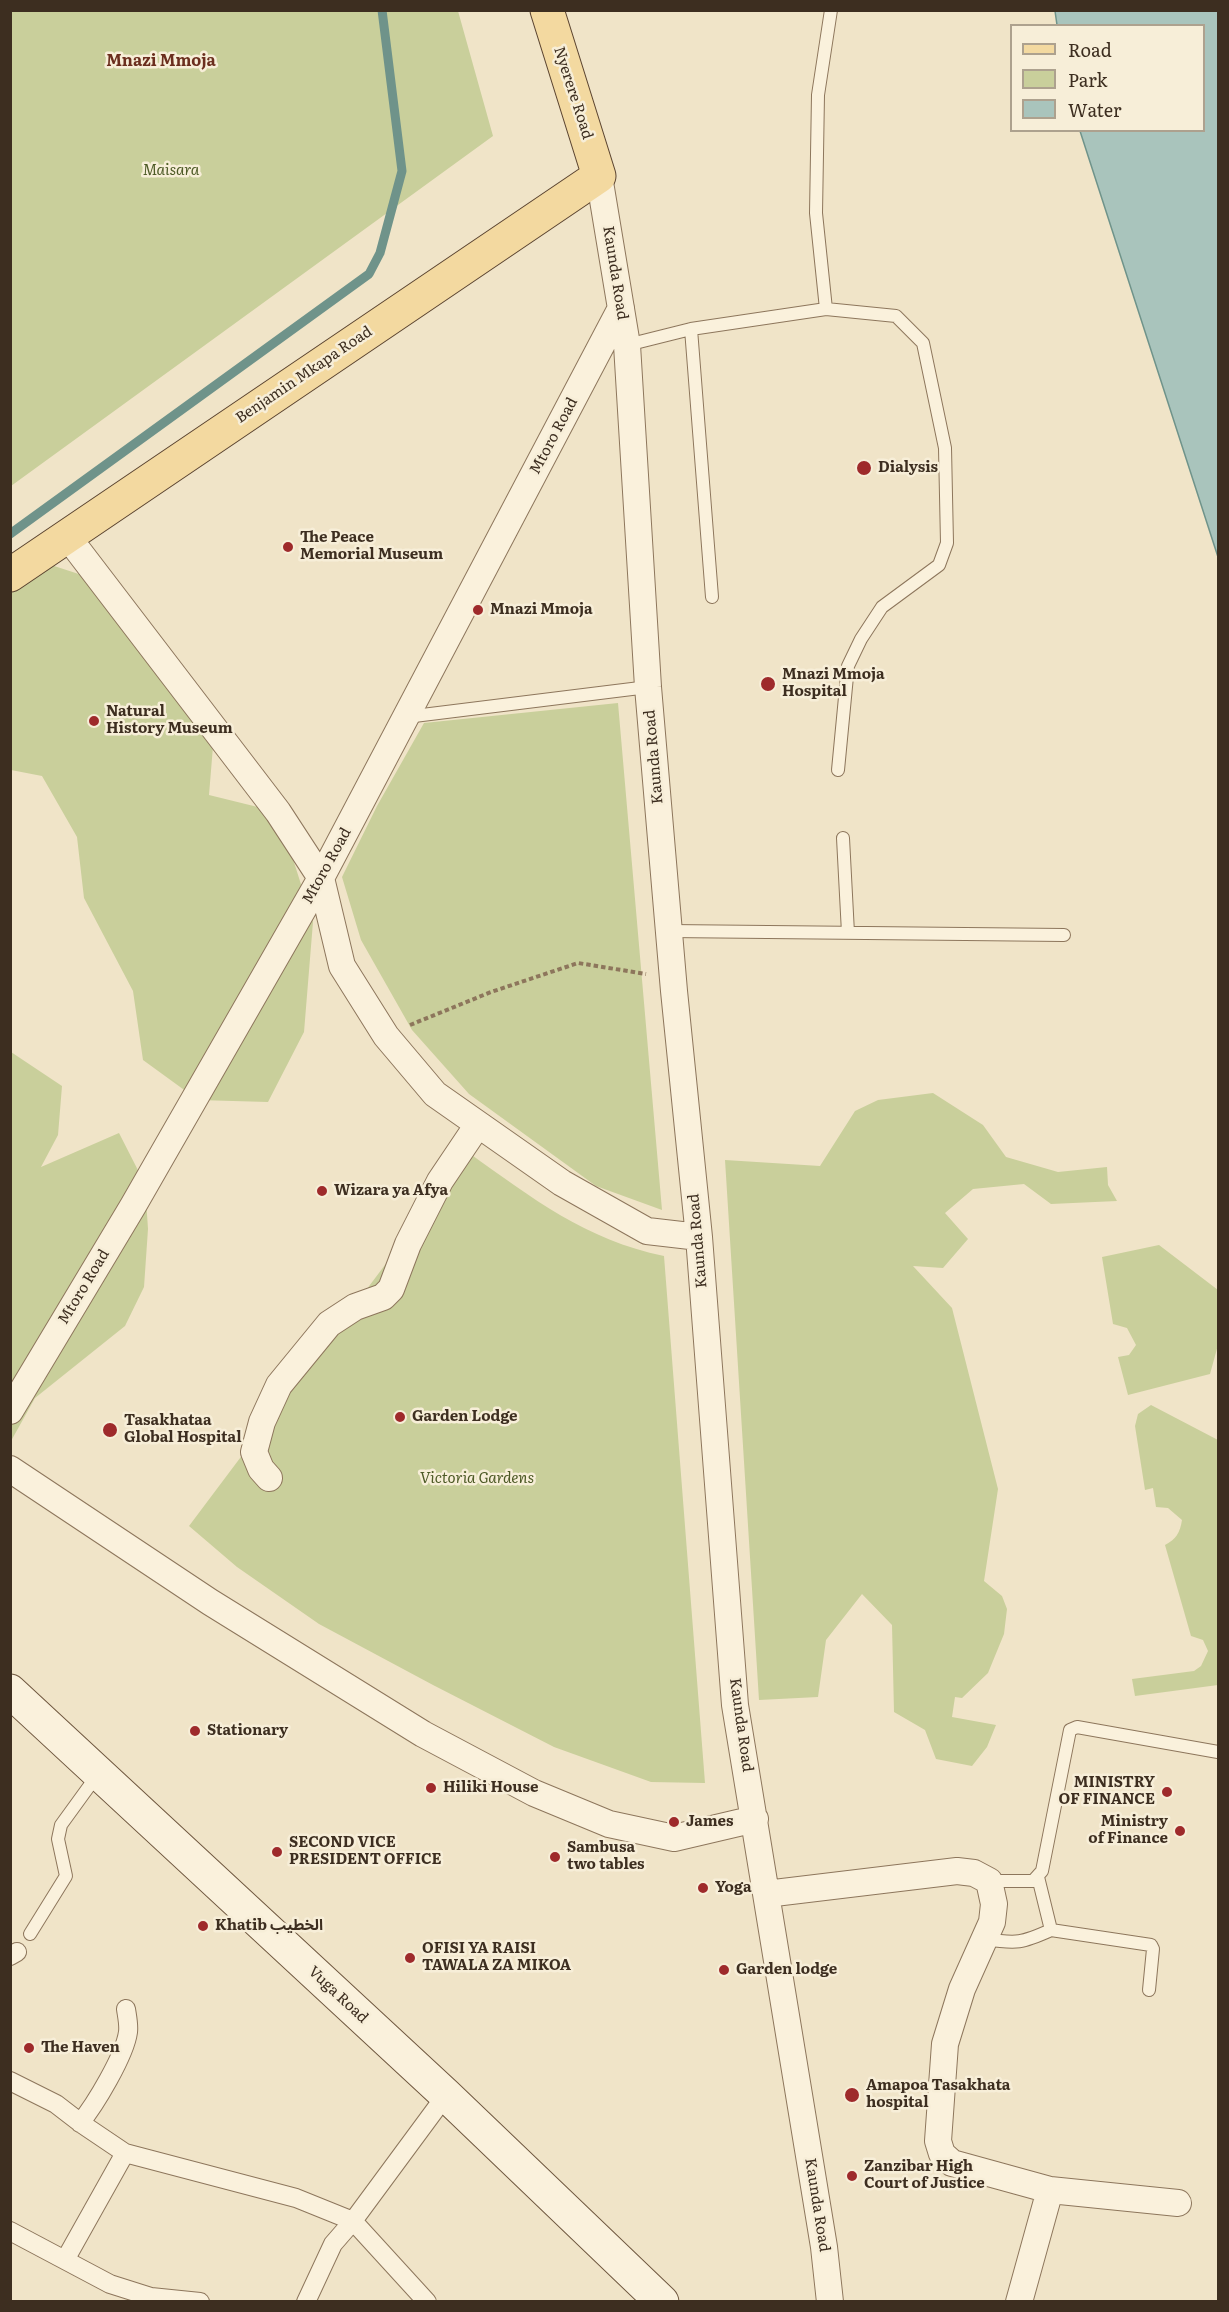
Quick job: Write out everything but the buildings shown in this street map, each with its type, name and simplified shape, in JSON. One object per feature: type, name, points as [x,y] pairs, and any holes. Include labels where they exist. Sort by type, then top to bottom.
[{"type":"main road","name":"Nyerere Road","points":[[547,10],[599,176]]},
{"type":"main road","name":"Benjamin Mkapa Road","points":[[10,575],[599,176]]},
{"type":"main road","name":"Vuga Road","points":[[10,1691],[446,2095],[662,2301]]},
{"type":"street","name":"Kaunda Road","points":[[599,176],[627,345],[648,687],[673,978],[699,1237],[735,1705],[824,2247],[830,2301]]},
{"type":"street","name":"Mtoro Road","points":[[10,1411],[133,1206],[321,878],[621,308]]},
{"type":"street","points":[[67,536],[278,812],[321,878],[342,966],[386,1036],[435,1094],[477,1126],[562,1183],[647,1231],[699,1237]]},
{"type":"street","points":[[269,1478],[261,1469],[254,1452],[262,1422],[279,1385],[329,1324],[355,1306],[383,1298],[392,1289],[408,1244],[440,1181],[477,1126]]},
{"type":"street","points":[[10,1469],[210,1602],[423,1734],[534,1793],[609,1824],[674,1838],[755,1819]]},
{"type":"street","points":[[766,1894],[957,1871],[974,1874],[989,1881],[994,1904],[992,1922],[962,1989],[945,2044],[938,2141],[942,2154],[952,2163],[1050,2190],[1178,2203]]},
{"type":"street","points":[[80,2123],[88,2115],[121,2055],[129,2032],[126,2009]]},
{"type":"street","points":[[10,2081],[56,2104],[125,2153],[296,2198],[352,2221],[428,2301]]},
{"type":"street","points":[[306,2301],[333,2244],[446,2095]]},
{"type":"street","points":[[65,2260],[125,2153]]},
{"type":"street","points":[[1019,2301],[1050,2190]]},
{"type":"street","points":[[10,2231],[110,2284],[151,2296],[200,2301]]},
{"type":"lane","points":[[826,309],[816,201],[818,95],[831,10]]},
{"type":"lane","points":[[627,345],[691,329],[826,309],[896,316],[923,343],[945,447],[947,543],[939,565],[882,608],[861,639],[848,666],[838,770]]},
{"type":"lane","points":[[691,329],[712,597]]},
{"type":"lane","points":[[406,717],[648,687]]},
{"type":"lane","points":[[843,838],[848,933]]},
{"type":"lane","points":[[669,932],[1064,936]]},
{"type":"lane","points":[[989,1881],[1032,1881],[1042,1871],[1070,1730],[1077,1726],[1218,1752]]},
{"type":"lane","points":[[30,1934],[66,1876],[58,1839],[61,1825],[99,1773]]},
{"type":"lane","points":[[1038,1877],[1051,1930]]},
{"type":"lane","points":[[985,1939],[1010,1943],[1023,1942],[1051,1930],[1151,1945],[1153,1949],[1149,1990]]},
{"type":"path","points":[[386,1036],[491,992],[578,963],[673,978]]},
{"type":"green space","name":"Maisara","points":[[11,10],[458,11],[493,136],[11,486]]},
{"type":"green space","points":[[48,564],[91,578],[213,746],[209,795],[278,812],[313,922],[304,1032],[268,1102],[198,1100],[143,1060],[133,991],[84,898],[77,837],[42,776],[11,770],[11,592]]},
{"type":"green space","points":[[618,703],[662,1210],[596,1186],[469,1094],[412,1030],[361,940],[342,877],[377,806],[424,723]]},
{"type":"green space","points":[[11,1052],[62,1086],[58,1135],[41,1167],[119,1133],[145,1184],[148,1229],[144,1287],[125,1326],[35,1398],[11,1441]]},
{"type":"green space","points":[[933,1093],[983,1125],[1006,1157],[1058,1172],[1107,1167],[1108,1185],[1117,1201],[1051,1204],[1024,1184],[973,1189],[945,1213],[968,1239],[943,1268],[913,1266],[952,1308],[998,1489],[984,1581],[1002,1596],[1007,1609],[1004,1634],[988,1673],[962,1698],[955,1697],[952,1717],[996,1725],[987,1747],[972,1766],[936,1759],[925,1730],[894,1712],[892,1625],[862,1594],[826,1640],[818,1697],[759,1700],[725,1160],[820,1166],[855,1111],[878,1100]]},
{"type":"green space","name":"Victoria Gardens","points":[[469,1153],[538,1201],[585,1228],[636,1249],[664,1256],[705,1783],[651,1782],[554,1747],[319,1624],[237,1567],[189,1526]]},
{"type":"green space","points":[[1159,1245],[1218,1290],[1218,1345],[1210,1374],[1128,1395],[1118,1357],[1129,1355],[1136,1345],[1127,1328],[1113,1324],[1102,1257]]},
{"type":"green space","points":[[1151,1405],[1218,1440],[1218,1685],[1135,1696],[1132,1679],[1194,1671],[1201,1666],[1208,1651],[1203,1640],[1191,1636],[1165,1545],[1177,1535],[1182,1520],[1168,1508],[1156,1507],[1153,1488],[1145,1490],[1135,1426],[1138,1414]]},
{"type":"water","points":[[1055,11],[1218,11],[1218,557],[1080,132],[1205,132],[1205,24],[1057,24]]},
{"type":"waterway","points":[[10,534],[369,274],[380,253],[402,171],[382,10]]},
{"type":"place","name":"Dialysis","points":[[864,468]]},
{"type":"place","name":"The Peace Memorial Museum","points":[[288,547]]},
{"type":"place","name":"Mnazi Mmoja","points":[[478,610]]},
{"type":"place","name":"Mnazi Mmoja Hospital","points":[[768,684]]},
{"type":"place","name":"Natural History Museum","points":[[94,721]]},
{"type":"place","name":"Wizara ya Afya","points":[[322,1191]]},
{"type":"place","name":"Garden Lodge","points":[[400,1417]]},
{"type":"place","name":"Tasakhataa Global Hospital","points":[[110,1430]]},
{"type":"place","name":"Stationary","points":[[195,1731]]},
{"type":"place","name":"Hiliki House","points":[[431,1788]]},
{"type":"place","name":"MINISTRY OF FINANCE","points":[[1167,1792]]},
{"type":"place","name":"James","points":[[674,1822]]},
{"type":"place","name":"Ministry of Finance","points":[[1180,1831]]},
{"type":"place","name":"SECOND VICE PRESIDENT OFFICE","points":[[277,1852]]},
{"type":"place","name":"Sambusa two tables","points":[[555,1857]]},
{"type":"place","name":"Yoga","points":[[703,1888]]},
{"type":"place","name":"Khatib الخطيب","points":[[203,1926]]},
{"type":"place","name":"OFISI YA RAISI TAWALA ZA MIKOA","points":[[410,1958]]},
{"type":"place","name":"Garden lodge","points":[[724,1970]]},
{"type":"place","name":"The Haven","points":[[29,2048]]},
{"type":"place","name":"Amapoa Tasakhata hospital","points":[[852,2095]]},
{"type":"place","name":"Zanzibar High Court of Justice","points":[[852,2176]]},
{"type":"district","name":"Mnazi Mmoja","points":[[161,61]]}]
